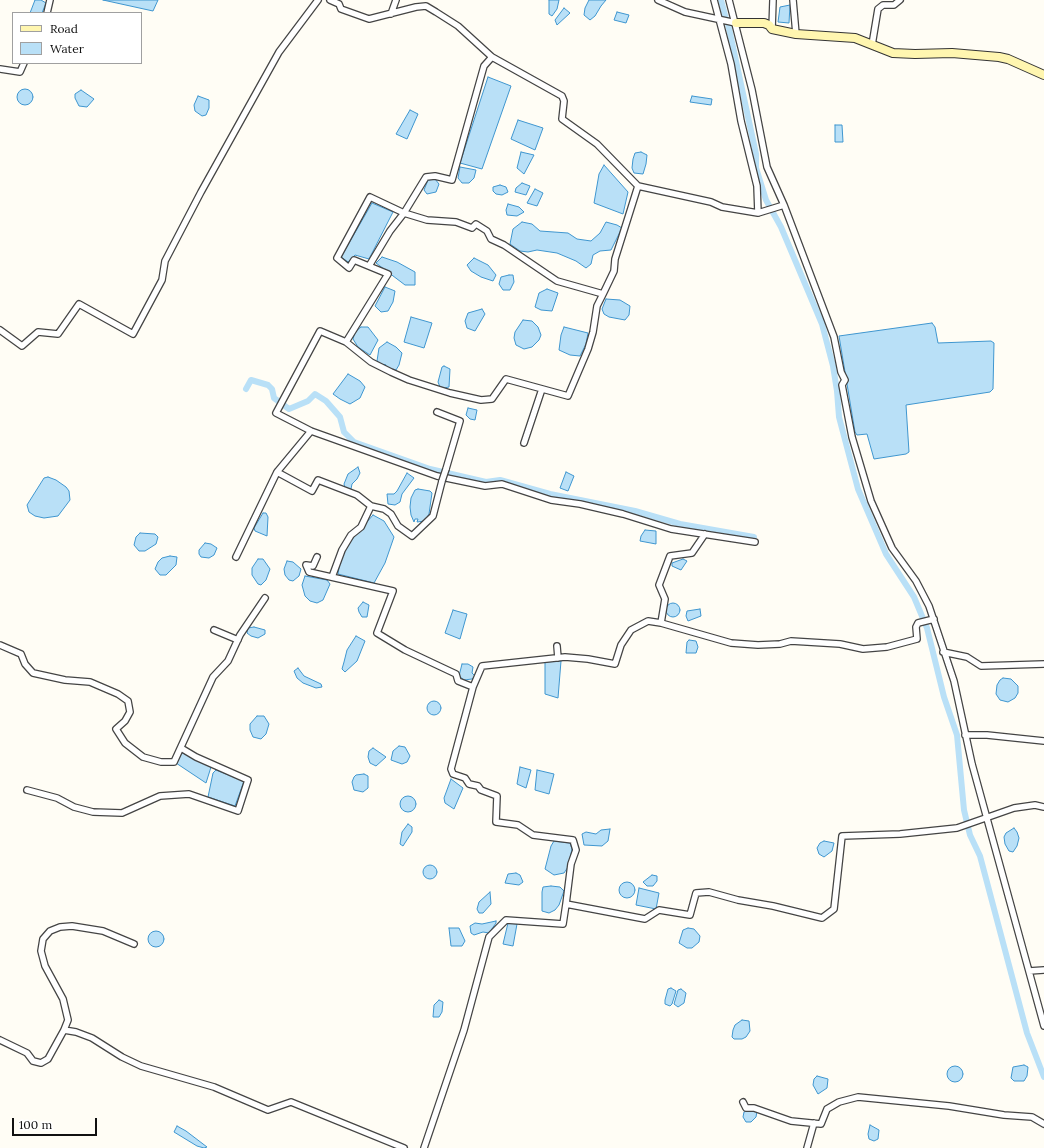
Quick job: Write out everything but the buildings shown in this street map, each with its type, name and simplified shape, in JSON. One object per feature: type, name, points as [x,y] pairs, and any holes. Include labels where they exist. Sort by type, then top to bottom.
[{"type":"street","points":[[47,12],[50,0]]},
{"type":"street","points":[[0,330],[22,346],[38,332],[58,334],[79,304],[133,334],[162,280],[165,261],[278,52],[318,0]]},
{"type":"street","points":[[330,0],[339,4],[341,10],[369,19],[416,7],[426,6],[458,26],[492,57],[562,96],[564,101],[562,119],[597,144],[638,186],[712,202],[722,207],[758,213],[784,205]]},
{"type":"street","points":[[391,14],[396,0]]},
{"type":"street","points":[[658,0],[685,12],[720,20],[736,23],[764,23],[769,24],[772,29],[796,34],[855,38],[893,52],[915,54],[952,53],[999,57],[1008,59],[1044,75]]},
{"type":"street","points":[[714,0],[720,20],[757,186],[758,213]]},
{"type":"street","points":[[729,0],[752,90],[767,167],[784,205],[834,337],[841,372],[845,380],[842,385],[852,438],[871,501],[892,548],[916,580],[933,620],[954,681],[965,735],[986,818],[1044,1026]]},
{"type":"street","points":[[772,29],[773,0]]},
{"type":"street","points":[[793,0],[796,34]]},
{"type":"street","points":[[872,45],[878,9],[883,5],[894,5],[900,0]]},
{"type":"street","points":[[369,266],[426,177],[435,176],[452,180],[484,66],[492,57]]},
{"type":"street","points":[[0,69],[20,72],[24,64]]},
{"type":"street","points":[[638,186],[615,259],[614,271],[597,306],[593,332],[588,349],[568,396],[506,379],[492,399],[481,400],[450,393],[409,380],[391,372],[371,362],[346,342],[320,331],[276,413],[311,431],[449,479],[485,486],[502,484],[551,500],[580,504],[623,514],[671,529],[755,542]]},
{"type":"street","points":[[346,342],[388,274],[354,260],[349,268],[337,258],[370,197],[404,213],[427,220],[456,222],[472,228],[476,224],[487,231],[491,239],[504,245],[557,281],[603,294]]},
{"type":"street","points":[[524,443],[542,389]]},
{"type":"street","points":[[276,472],[312,491],[318,480],[357,495],[371,506],[384,509],[391,514],[398,526],[412,536],[433,516],[460,421],[437,412]]},
{"type":"street","points":[[236,557],[276,472],[311,431]]},
{"type":"street","points":[[332,577],[342,550],[351,535],[361,526],[371,506]]},
{"type":"street","points":[[661,623],[665,598],[659,585],[670,556],[692,553],[704,534]]},
{"type":"street","points":[[317,557],[313,566],[306,565],[309,572],[393,591],[377,633],[405,650],[456,674],[458,681],[473,688]]},
{"type":"street","points":[[0,645],[21,654],[25,664],[33,673],[65,680],[90,682],[118,694],[128,701],[130,712],[125,721],[116,729],[125,743],[137,753],[152,760],[174,762],[213,677],[228,661],[238,640],[265,598]]},
{"type":"street","points":[[424,1148],[464,1030],[489,937],[506,920],[564,924],[571,864],[576,850],[573,840],[533,835],[518,825],[496,822],[497,796],[481,790],[478,786],[469,784],[466,778],[453,774],[451,769],[473,688],[482,666],[558,658],[588,658],[616,664],[621,645],[631,630],[648,621],[661,623],[731,642],[780,644],[791,641],[840,644],[863,649],[887,647],[917,639],[916,627],[918,624],[933,620]]},
{"type":"street","points":[[214,630],[238,640]]},
{"type":"street","points":[[557,646],[558,658]]},
{"type":"street","points":[[943,652],[967,657],[980,666],[1044,664]]},
{"type":"street","points":[[965,735],[987,735],[1044,741]]},
{"type":"street","points":[[27,790],[57,798],[74,807],[93,812],[122,813],[160,796],[188,794],[238,811],[248,780],[196,757],[181,748]]},
{"type":"street","points":[[566,904],[645,919],[659,910],[690,915],[696,893],[709,892],[738,900],[773,906],[822,918],[834,909],[842,836],[900,834],[964,826],[1014,808],[1035,805],[1044,807]]},
{"type":"street","points":[[0,1040],[27,1053],[33,1062],[41,1063],[48,1059],[64,1030],[68,1020],[63,999],[43,958],[41,950],[43,939],[50,932],[60,927],[72,926],[103,931],[134,944]]},
{"type":"street","points":[[1029,971],[1044,970]]},
{"type":"street","points":[[64,1030],[76,1032],[92,1038],[122,1057],[141,1066],[214,1087],[268,1110],[291,1102],[404,1148]]},
{"type":"street","points":[[743,1102],[746,1108],[754,1108],[791,1121],[821,1124],[827,1108],[839,1102],[858,1097],[949,1106],[1004,1115],[1032,1117],[1044,1124]]},
{"type":"street","points":[[807,1148],[814,1123]]},
{"type":"water","points":[[35,0],[41,0],[46,3],[42,12],[30,12]]},
{"type":"water","points":[[103,0],[158,0],[153,11]]},
{"type":"water","points":[[549,0],[559,0],[557,9],[552,16],[549,14]]},
{"type":"water","points":[[589,0],[606,0],[595,16],[590,20],[584,15],[585,8]]},
{"type":"water","points":[[790,5],[789,23],[778,22],[780,7]]},
{"type":"water","points":[[564,8],[570,13],[557,25],[555,20]]},
{"type":"water","points":[[617,12],[629,15],[626,23],[614,20]]},
{"type":"water","points":[[488,77],[511,86],[482,169],[460,163]]},
{"type":"water","points":[[25,89],[32,94],[33,97],[28,104],[25,105],[18,100],[17,97],[22,90]]},
{"type":"water","points":[[81,90],[94,99],[87,107],[79,106],[75,98],[75,94]]},
{"type":"water","points":[[198,96],[209,100],[209,108],[206,115],[202,116],[195,111],[194,105]]},
{"type":"water","points":[[692,96],[712,99],[711,105],[690,102]]},
{"type":"water","points":[[410,110],[418,114],[407,139],[396,134]]},
{"type":"water","points":[[518,120],[543,128],[535,150],[511,139]]},
{"type":"water","points":[[835,125],[842,125],[843,142],[835,142]]},
{"type":"water","points":[[521,152],[534,155],[524,174],[517,168]]},
{"type":"water","points":[[641,152],[647,155],[643,174],[634,173],[632,168],[635,153]]},
{"type":"water","points":[[604,165],[628,192],[623,214],[594,203],[599,174]]},
{"type":"water","points":[[460,167],[476,170],[474,178],[469,183],[462,183],[458,178]]},
{"type":"water","points":[[435,179],[439,184],[436,192],[427,194],[424,190],[428,180]]},
{"type":"water","points":[[522,183],[530,186],[526,195],[515,192],[516,188]]},
{"type":"water","points":[[500,185],[506,187],[508,192],[502,195],[496,194],[493,191],[493,187]]},
{"type":"water","points":[[535,189],[543,193],[537,206],[527,203]]},
{"type":"water","points":[[372,203],[393,212],[369,259],[355,255],[348,262],[341,257]]},
{"type":"water","points":[[508,204],[519,207],[524,212],[517,216],[507,215],[506,210]]},
{"type":"water","points":[[522,222],[532,224],[540,231],[568,233],[577,239],[591,241],[600,233],[606,222],[622,228],[611,250],[600,251],[593,255],[591,264],[586,268],[576,261],[557,253],[537,250],[528,252],[520,251],[510,244],[513,229]]},
{"type":"water","points":[[382,257],[397,262],[415,272],[415,285],[405,285],[376,263]]},
{"type":"water","points":[[474,258],[488,265],[496,275],[493,281],[481,277],[471,271],[467,265]]},
{"type":"water","points":[[513,275],[514,282],[510,290],[503,290],[499,284],[501,277]]},
{"type":"water","points":[[385,287],[395,291],[393,302],[388,311],[381,312],[375,306]]},
{"type":"water","points":[[547,289],[558,293],[552,311],[541,310],[535,307],[539,293]]},
{"type":"water","points":[[606,299],[620,300],[630,306],[629,315],[625,320],[609,317],[604,314],[602,309]]},
{"type":"water","points":[[482,309],[485,314],[475,331],[467,328],[465,321],[468,313]]},
{"type":"water","points":[[411,317],[432,323],[424,348],[404,342]]},
{"type":"water","points":[[523,320],[532,321],[538,327],[541,335],[539,340],[532,347],[524,349],[516,345],[514,338],[515,332]]},
{"type":"water","points":[[932,323],[935,327],[938,343],[991,341],[994,343],[993,389],[990,392],[906,405],[909,452],[906,454],[874,459],[867,434],[857,435],[855,432],[839,336]]},
{"type":"water","points":[[361,327],[368,327],[378,340],[370,355],[358,347],[353,339],[355,332]]},
{"type":"water","points":[[564,327],[588,333],[586,344],[580,356],[570,355],[559,350],[561,335]]},
{"type":"water","points":[[387,342],[396,347],[402,353],[396,370],[388,369],[385,364],[383,366],[377,361],[379,348]]},
{"type":"water","points":[[444,366],[450,369],[449,387],[444,388],[440,387],[438,382],[442,367]]},
{"type":"water","points":[[348,374],[360,381],[365,387],[360,398],[350,404],[333,394]]},
{"type":"water","points":[[468,408],[477,410],[475,420],[470,419],[466,415]]},
{"type":"water","points":[[358,467],[360,473],[352,484],[351,489],[345,488],[344,484],[348,474]]},
{"type":"water","points":[[566,472],[574,476],[568,491],[560,488]]},
{"type":"water","points":[[407,473],[414,478],[402,494],[400,502],[395,505],[388,504],[387,494],[394,494],[397,491]]},
{"type":"water","points":[[48,477],[56,480],[66,487],[69,491],[70,500],[58,516],[44,518],[35,516],[29,512],[27,505],[44,478]]},
{"type":"water","points":[[415,490],[430,491],[432,493],[429,514],[425,521],[417,522],[418,519],[415,519],[414,522],[410,507],[411,498]]},
{"type":"water","points":[[263,513],[266,513],[268,517],[267,536],[255,531],[254,528]]},
{"type":"water","points":[[373,515],[384,521],[394,537],[385,563],[374,583],[338,574],[340,561],[348,544]]},
{"type":"water","points":[[645,530],[656,531],[656,544],[640,541]]},
{"type":"water","points":[[140,533],[155,534],[158,537],[156,544],[145,551],[139,551],[134,545],[136,537]]},
{"type":"water","points":[[205,543],[211,544],[217,548],[214,555],[209,558],[201,557],[199,554],[199,550]]},
{"type":"water","points":[[170,556],[177,557],[176,565],[166,575],[160,575],[155,569],[158,562],[162,558]]},
{"type":"water","points":[[258,559],[263,559],[270,569],[266,580],[261,585],[258,584],[252,575],[252,568]]},
{"type":"water","points":[[683,559],[687,561],[681,570],[672,566],[672,563]]},
{"type":"water","points":[[287,561],[293,562],[301,569],[299,576],[293,581],[289,580],[285,575],[284,569]]},
{"type":"water","points":[[305,576],[327,580],[330,584],[323,600],[317,603],[310,601],[305,596],[302,585]]},
{"type":"water","points":[[363,602],[369,605],[367,617],[362,617],[359,612],[358,608]]},
{"type":"water","points":[[670,603],[676,603],[680,607],[680,613],[676,617],[670,617],[666,613],[666,607]]},
{"type":"water","points":[[700,609],[701,616],[688,621],[686,616],[687,611]]},
{"type":"water","points":[[453,610],[467,614],[460,639],[445,633]]},
{"type":"water","points":[[254,627],[265,630],[265,634],[258,638],[247,633],[248,628]]},
{"type":"water","points":[[356,636],[365,641],[357,661],[345,672],[342,669],[347,650]]},
{"type":"water","points":[[689,640],[696,641],[698,647],[696,653],[686,653],[687,642]]},
{"type":"water","points":[[561,661],[558,698],[545,694],[545,662]]},
{"type":"water","points":[[462,664],[468,664],[473,667],[472,673],[475,676],[472,679],[464,680],[459,676]]},
{"type":"water","points":[[298,668],[304,676],[321,684],[322,687],[316,688],[303,683],[297,678],[294,671]]},
{"type":"water","points":[[1003,678],[1011,679],[1018,686],[1018,693],[1015,698],[1008,702],[1000,700],[996,694],[997,685]]},
{"type":"water","points":[[434,701],[439,703],[441,708],[439,713],[434,715],[429,713],[427,708],[429,703]]},
{"type":"water","points":[[257,716],[264,716],[269,724],[266,734],[261,739],[253,737],[250,730],[250,724]]},
{"type":"water","points":[[399,746],[405,747],[410,756],[407,762],[402,764],[391,760],[393,751]]},
{"type":"water","points":[[373,748],[386,757],[376,766],[370,763],[368,757],[369,751]]},
{"type":"water","points":[[181,752],[211,767],[206,783],[176,763]]},
{"type":"water","points":[[520,767],[531,770],[526,788],[517,784]]},
{"type":"water","points":[[216,770],[244,781],[235,806],[208,797],[213,773]]},
{"type":"water","points":[[537,770],[554,774],[549,794],[535,790]]},
{"type":"water","points":[[364,774],[368,776],[368,788],[363,792],[354,790],[352,782],[354,777],[356,775]]},
{"type":"water","points":[[451,779],[463,788],[454,809],[445,803],[444,798]]},
{"type":"water","points":[[405,796],[411,796],[416,801],[414,810],[411,812],[405,812],[400,807],[400,801]]},
{"type":"water","points":[[408,824],[412,827],[412,832],[403,846],[400,844],[402,832]]},
{"type":"water","points":[[1014,828],[1019,838],[1017,846],[1013,852],[1009,851],[1005,844],[1004,837],[1006,833]]},
{"type":"water","points":[[610,829],[608,841],[602,846],[584,845],[582,834],[586,832],[596,834],[601,830]]},
{"type":"water","points":[[554,841],[570,843],[572,849],[568,867],[564,873],[554,875],[545,869],[551,846]]},
{"type":"water","points":[[824,841],[834,843],[832,851],[824,857],[819,854],[817,848],[820,843]]},
{"type":"water","points":[[430,865],[435,867],[437,872],[435,877],[430,879],[425,877],[423,872],[425,867]]},
{"type":"water","points":[[516,873],[520,875],[523,882],[519,885],[505,883],[508,874]]},
{"type":"water","points":[[652,875],[657,876],[657,881],[653,886],[647,886],[643,882]]},
{"type":"water","points":[[627,882],[633,884],[635,890],[633,896],[627,898],[621,896],[619,890],[621,884]]},
{"type":"water","points":[[543,887],[560,887],[564,891],[559,905],[555,910],[549,913],[542,911],[542,892]]},
{"type":"water","points":[[639,888],[659,893],[656,909],[636,905]]},
{"type":"water","points":[[490,892],[491,904],[483,913],[479,913],[477,909],[479,902]]},
{"type":"water","points":[[496,921],[489,933],[483,932],[474,935],[471,933],[470,926],[475,923],[482,924]]},
{"type":"water","points":[[508,923],[517,924],[513,946],[503,944]]},
{"type":"water","points":[[449,928],[459,928],[465,941],[462,946],[451,946]]},
{"type":"water","points":[[688,928],[694,929],[700,936],[699,942],[692,948],[687,948],[679,943],[683,930]]},
{"type":"water","points":[[156,931],[162,933],[164,939],[162,945],[156,947],[150,945],[148,939],[150,933]]},
{"type":"water","points":[[671,988],[676,991],[670,1006],[665,1004],[665,1000],[668,989]]},
{"type":"water","points":[[681,989],[686,993],[684,1003],[678,1007],[674,1004],[678,990]]},
{"type":"water","points":[[439,1000],[443,1002],[442,1012],[439,1017],[433,1017],[434,1005]]},
{"type":"water","points":[[742,1020],[749,1021],[750,1031],[746,1037],[742,1039],[734,1039],[732,1037],[735,1025]]},
{"type":"water","points":[[1024,1065],[1028,1067],[1027,1076],[1024,1081],[1014,1081],[1011,1078],[1013,1067]]},
{"type":"water","points":[[955,1066],[962,1071],[963,1074],[958,1081],[955,1082],[948,1077],[947,1074],[952,1067]]},
{"type":"water","points":[[817,1076],[828,1079],[827,1088],[818,1094],[813,1085],[814,1079]]},
{"type":"water","points":[[749,1110],[757,1111],[756,1117],[751,1122],[746,1122],[743,1117],[744,1112]]},
{"type":"water","points":[[870,1125],[879,1130],[878,1139],[874,1141],[869,1139],[868,1134]]},
{"type":"water","points":[[177,1126],[207,1147],[204,1148],[197,1146],[174,1132]]},
{"type":"waterway","points":[[721,0],[726,19]]},
{"type":"waterway","points":[[728,24],[756,154],[756,168],[766,200],[781,227],[822,324],[833,366],[839,417],[858,489],[886,554],[914,597],[927,628],[944,697],[957,735],[964,810],[970,835],[980,856],[1027,1033],[1044,1077]]},
{"type":"waterway","points":[[246,389],[251,380],[268,385],[272,389],[274,398],[289,409],[308,401],[315,394],[326,401],[340,417],[344,432],[354,442],[430,469],[486,482],[500,480],[550,494],[635,511],[680,524],[754,537]]}]
